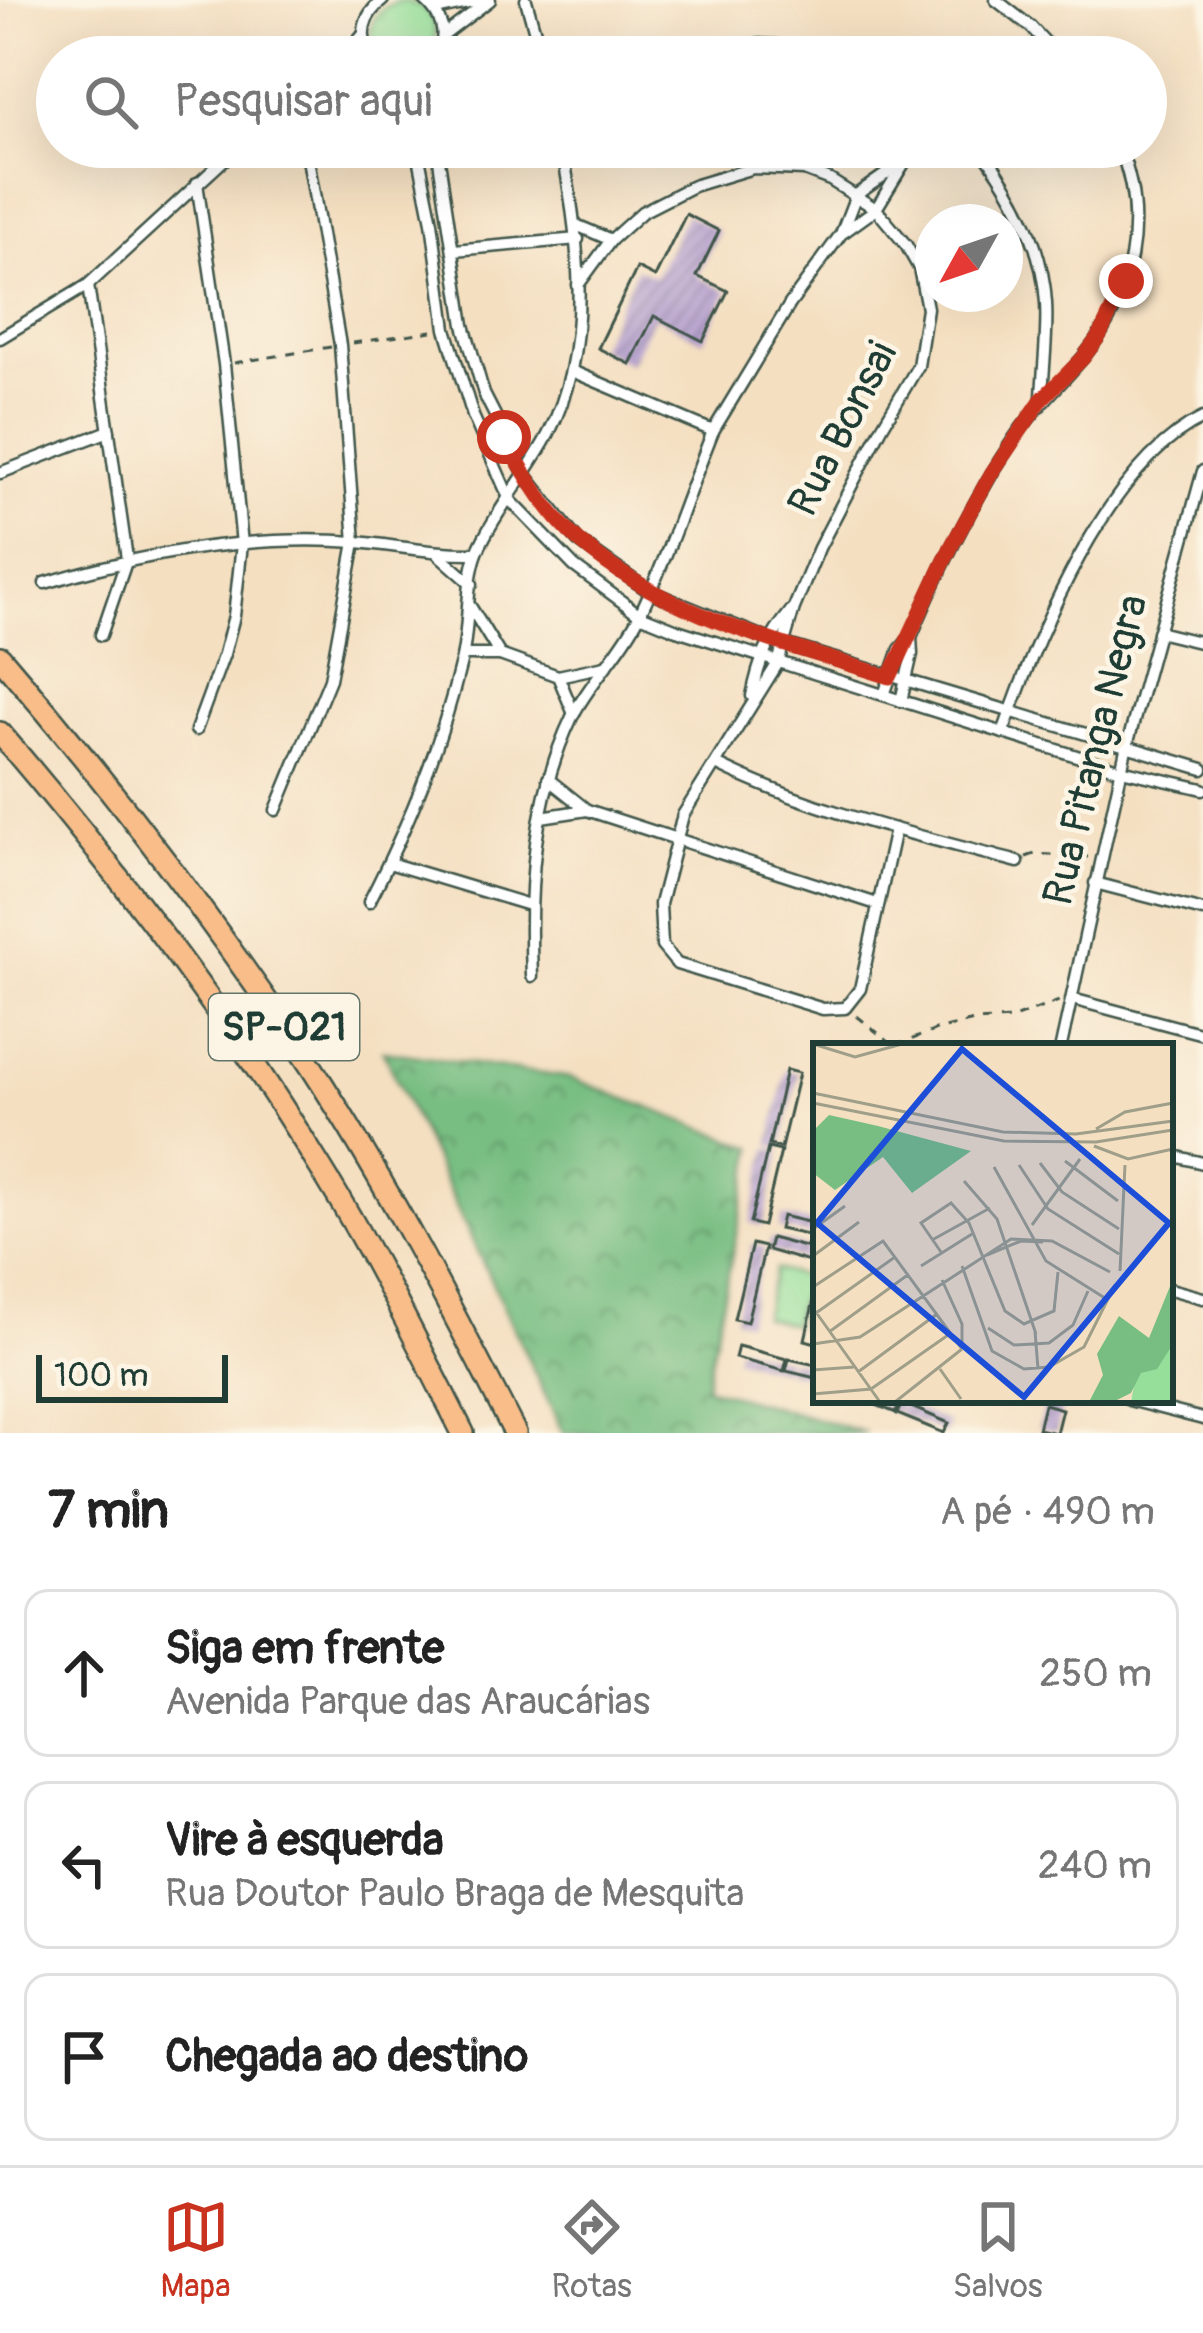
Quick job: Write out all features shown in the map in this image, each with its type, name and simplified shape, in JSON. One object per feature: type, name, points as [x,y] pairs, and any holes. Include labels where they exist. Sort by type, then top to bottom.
[{"type":"highway","name":"SP-021","points":[[0,657],[145,831],[312,1069],[410,1237],[515,1433]]},
{"type":"highway","name":"SP-021","points":[[0,733],[113,870],[265,1079],[336,1193],[463,1433]]},
{"type":"street","points":[[363,35],[370,11],[382,0]]},
{"type":"street","points":[[424,0],[435,10],[444,35],[486,0]]},
{"type":"street","points":[[435,10],[486,0]]},
{"type":"street","points":[[526,0],[536,36]]},
{"type":"street","points":[[996,0],[1038,36]]},
{"type":"street","points":[[0,338],[88,285],[214,168]]},
{"type":"street","points":[[276,810],[330,679],[355,542],[340,345],[310,168]]},
{"type":"street","points":[[421,168],[446,328],[473,416],[510,500],[574,566],[640,614],[759,658],[1121,770],[1196,787],[1198,768],[768,639],[649,591],[578,541],[525,474],[484,394],[473,360],[440,168]]},
{"type":"street","points":[[369,902],[427,780],[463,655],[477,553],[555,421],[574,372],[577,232],[566,168]]},
{"type":"street","name":"Rua Bonsai","points":[[578,285],[611,241],[660,201],[753,168],[804,170],[856,195],[876,209],[906,245],[925,285],[918,366],[853,479],[794,608]]},
{"type":"street","points":[[532,976],[529,905],[541,817],[548,779],[574,714],[640,614],[713,431],[790,304],[841,234],[856,195],[895,168]]},
{"type":"street","points":[[841,234],[876,209],[901,168]]},
{"type":"street","points":[[993,168],[1024,218],[1044,280],[1042,399]]},
{"type":"street","points":[[884,695],[900,649],[911,637],[959,530],[1042,399],[1100,335],[1126,281],[1135,222],[1125,168]]},
{"type":"street","points":[[196,730],[234,616],[242,544],[224,364],[197,183]]},
{"type":"street","points":[[454,250],[577,232],[611,241]]},
{"type":"street","points":[[88,285],[127,559],[100,635]]},
{"type":"street","points":[[574,372],[713,431]]},
{"type":"street","points":[[1003,734],[1051,615],[1104,517],[1161,449],[1203,418]]},
{"type":"street","points":[[0,473],[109,431]]},
{"type":"street","name":"Rua Pitanga Negra","points":[[1062,1043],[1126,749],[1157,632],[1197,514],[1203,471]]},
{"type":"street","points":[[45,583],[127,559],[242,544],[355,542],[438,554],[477,553]]},
{"type":"street","points":[[438,554],[472,584]]},
{"type":"street","points":[[470,606],[500,655]]},
{"type":"street","points":[[751,705],[759,658],[794,608]]},
{"type":"street","points":[[794,608],[778,664],[682,815],[660,904],[666,956],[703,975],[823,1009],[845,1008],[860,989],[896,829]]},
{"type":"street","points":[[1157,632],[1203,643]]},
{"type":"street","points":[[901,701],[911,637]]},
{"type":"street","points":[[463,655],[500,655],[558,676],[605,666]]},
{"type":"street","points":[[558,676],[574,714]]},
{"type":"street","points":[[716,764],[749,781],[896,829],[1018,862]]},
{"type":"street","points":[[548,779],[587,810],[878,904]]},
{"type":"street","points":[[541,817],[587,810]]},
{"type":"street","points":[[389,863],[529,905]]},
{"type":"street","points":[[1095,883],[1203,911]]},
{"type":"street","points":[[1072,1000],[1203,1034]]},
{"type":"street","points":[[1173,1156],[1203,1163]]},
{"type":"street","points":[[1173,1290],[1203,1298]]},
{"type":"street","points":[[1141,1403],[1203,1419]]},
{"type":"path","points":[[1018,862],[1035,854],[1101,855]]},
{"type":"path","points":[[902,1043],[936,1030],[1011,1018],[1052,1002],[1072,1000]]},
{"type":"path","points":[[845,1008],[890,1043]]},
{"type":"green space","points":[[402,1],[421,8],[432,21],[435,36],[372,36],[377,15]]},
{"type":"green space","points":[[383,1051],[571,1078],[754,1148],[705,1387],[866,1433],[563,1433]]},
{"type":"green space","points":[[775,1269],[805,1277],[793,1325],[763,1317]]},
{"type":"building","points":[[686,214],[719,231],[697,276],[728,291],[703,341],[654,316],[630,364],[598,348],[637,268],[655,277]]},
{"type":"building","points":[[786,1070],[799,1073],[781,1148],[769,1145]]},
{"type":"building","points":[[768,1148],[781,1151],[763,1226],[750,1223]]},
{"type":"building","points":[[782,1216],[813,1223],[813,1236],[779,1229]]},
{"type":"building","points":[[771,1238],[813,1249],[813,1263],[768,1250]]},
{"type":"building","points":[[752,1244],[765,1247],[747,1322],[734,1319]]},
{"type":"building","points":[[813,1304],[813,1342],[805,1340]]},
{"type":"building","points":[[738,1346],[787,1359],[784,1371],[735,1358]]},
{"type":"building","points":[[789,1359],[813,1364],[813,1377],[786,1371]]},
{"type":"building","points":[[871,1403],[900,1403],[896,1413]]},
{"type":"building","points":[[902,1403],[949,1423],[944,1433],[897,1414]]},
{"type":"building","points":[[1044,1404],[1062,1409],[1056,1433],[1038,1429]]},
{"type":"route","points":[[504,437],[559,521],[578,541],[649,591],[768,639],[890,677],[991,474],[1042,399],[1100,335],[1126,281]]}]
